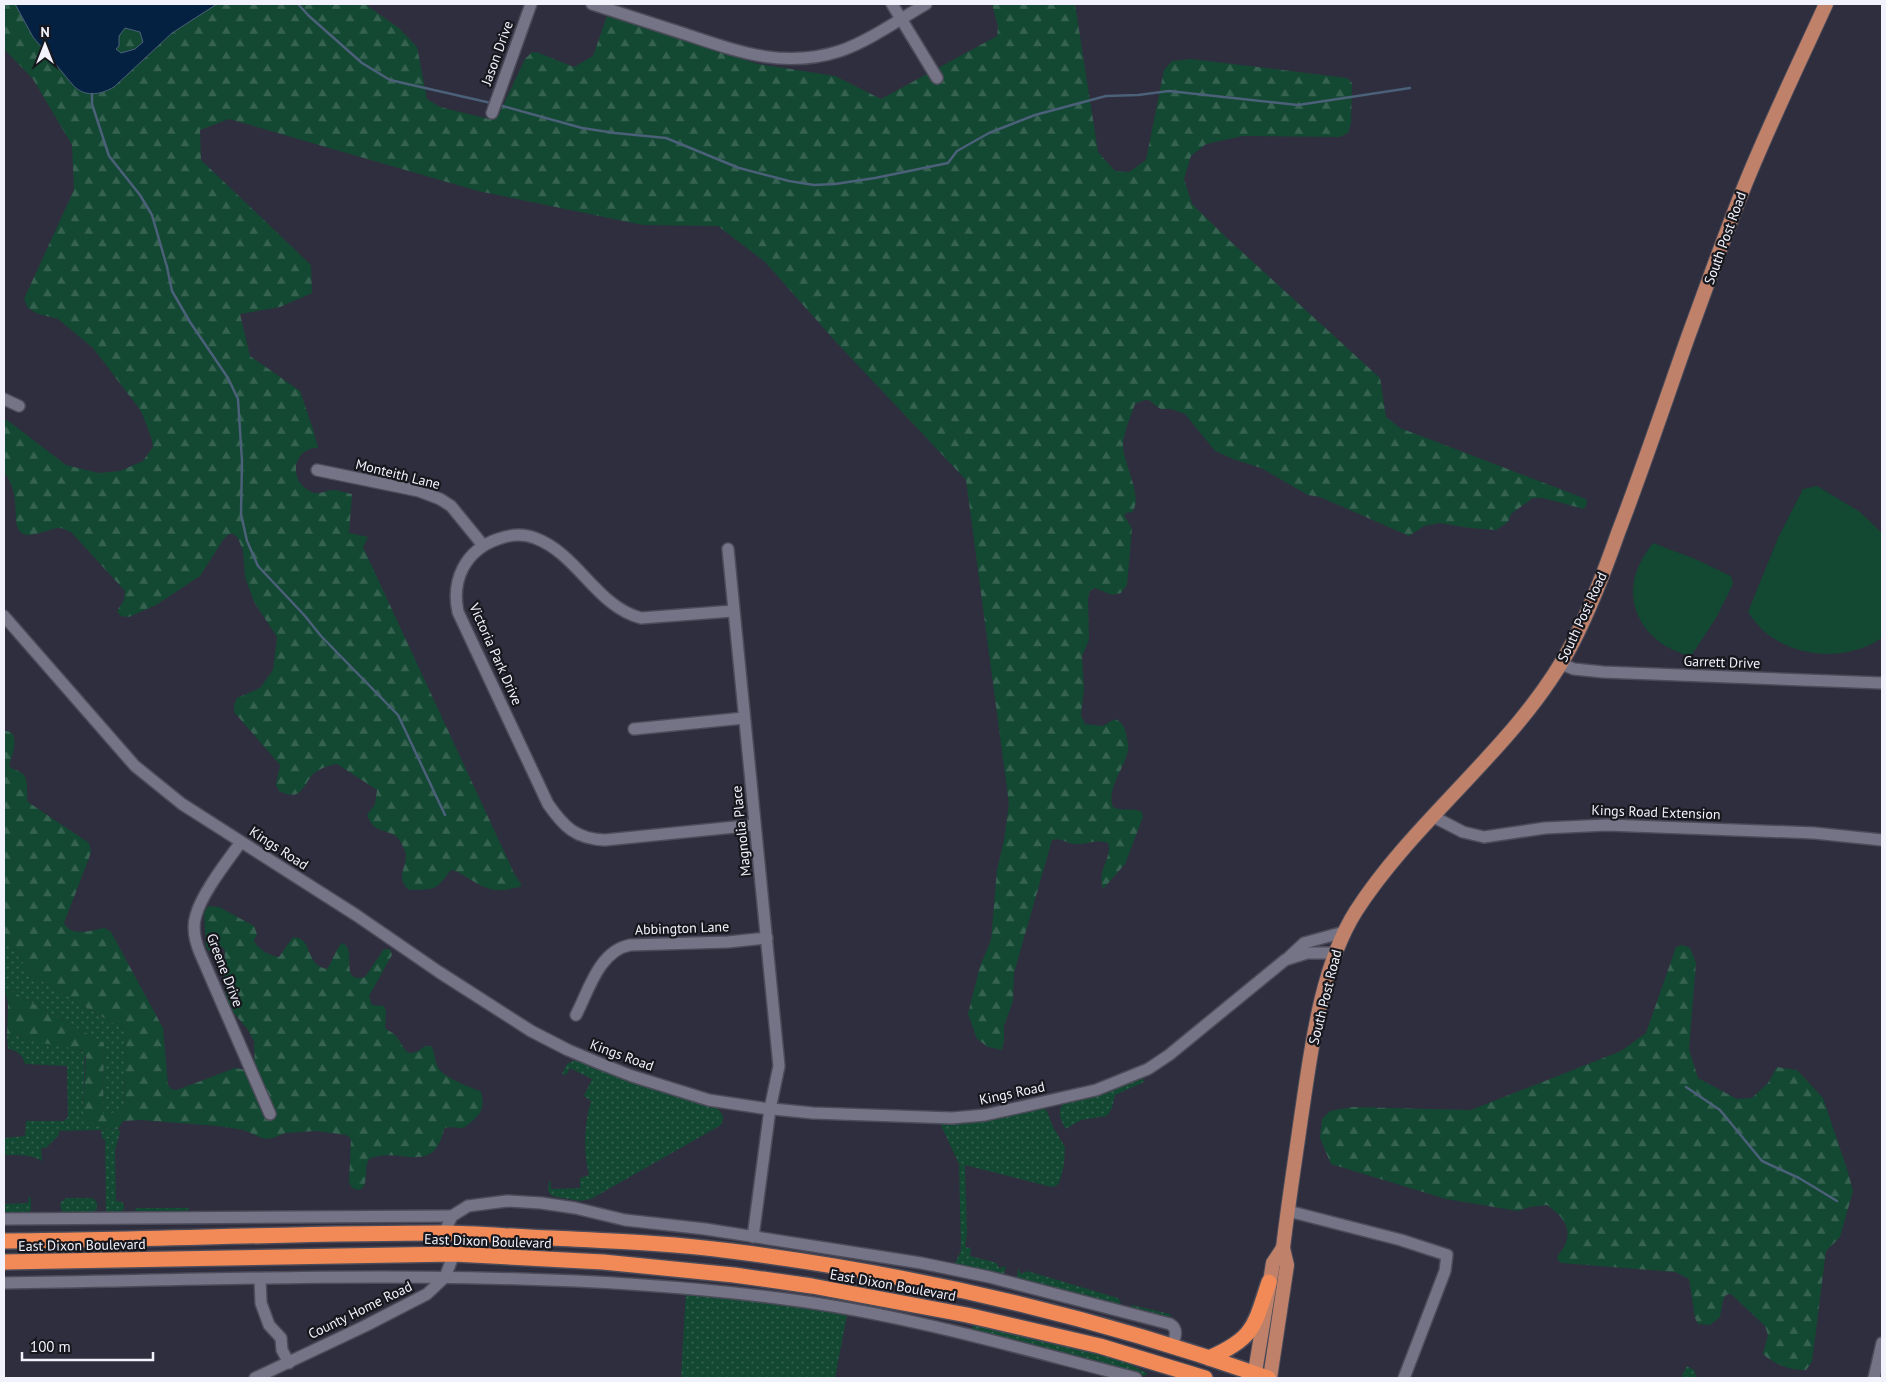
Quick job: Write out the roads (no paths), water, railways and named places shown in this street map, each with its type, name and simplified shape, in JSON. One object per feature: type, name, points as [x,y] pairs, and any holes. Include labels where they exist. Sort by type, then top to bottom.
[{"type":"highway","name":"East Dixon Boulevard","points":[[4,1241],[444,1233],[664,1245],[747,1253],[896,1276],[1012,1302],[1172,1346],[1262,1377]]},
{"type":"highway","points":[[275,1258],[288,1251],[430,1247],[438,1244],[444,1233]]},
{"type":"highway","points":[[454,1254],[457,1248],[466,1245],[559,1245],[576,1240]]},
{"type":"highway","name":"East Dixon Boulevard","points":[[4,1262],[454,1254],[603,1262],[734,1275],[812,1286],[967,1315],[1100,1346],[1205,1378]]},
{"type":"highway","points":[[1209,1358],[1234,1346],[1249,1334],[1269,1282]]},
{"type":"main road","name":"South Post Road","points":[[1262,1377],[1287,1265],[1283,1248],[1317,1021],[1335,953],[1356,911],[1378,881],[1514,727],[1561,664],[1573,641],[1604,573],[1748,176],[1826,4]]},
{"type":"main road","name":"South Post Road","points":[[1262,1377],[1269,1282],[1273,1263],[1283,1248]]},
{"type":"street","name":"Jason Drive","points":[[492,113],[531,4]]},
{"type":"street","points":[[592,4],[746,54],[785,60],[822,56],[842,50],[860,42],[926,4]]},
{"type":"street","points":[[892,4],[937,78]]},
{"type":"street","points":[[4,399],[20,406]]},
{"type":"street","name":"Monteith Lane","points":[[318,470],[419,492],[440,499],[451,506],[482,544]]},
{"type":"street","points":[[482,544],[505,536],[519,535],[533,537],[544,542],[556,550],[613,605],[641,618],[733,611]]},
{"type":"street","name":"Victoria Park Drive","points":[[482,544],[462,570],[457,583],[456,599],[458,612],[548,804],[564,826],[590,840],[605,840],[755,825]]},
{"type":"street","name":"Magnolia Place","points":[[728,549],[779,1066],[770,1109],[752,1237]]},
{"type":"street","name":"Kings Road","points":[[4,616],[135,766],[182,804],[356,915],[455,983],[531,1031],[568,1050],[632,1076],[682,1092],[731,1104],[770,1109],[856,1115],[952,1118],[985,1115],[1096,1090],[1148,1069],[1169,1055],[1285,960],[1308,953],[1335,953]]},
{"type":"street","name":"Garrett Drive","points":[[1561,664],[1574,669],[1602,672],[1882,683]]},
{"type":"street","points":[[634,729],[744,718]]},
{"type":"street","name":"Kings Road Extension","points":[[1434,817],[1463,832],[1484,837],[1545,828],[1607,825],[1814,833],[1882,840]]},
{"type":"street","name":"Greene Drive","points":[[241,842],[222,868],[201,903],[196,915],[194,931],[200,953],[270,1114]]},
{"type":"street","points":[[1285,960],[1304,943],[1344,932]]},
{"type":"street","name":"Abbington Lane","points":[[576,1015],[601,965],[612,951],[619,947],[728,942],[767,938]]},
{"type":"street","name":"East Dixon Boulevard","points":[[444,1233],[452,1216],[462,1209],[481,1203],[507,1201],[575,1208],[625,1220],[705,1229],[921,1264],[1016,1284],[1172,1325],[1176,1332],[1172,1346]]},
{"type":"street","points":[[1288,1211],[1401,1240],[1447,1256],[1445,1271],[1404,1378]]},
{"type":"street","name":"East Dixon Boulevard","points":[[4,1219],[452,1216]]},
{"type":"street","name":"County Home Road","points":[[255,1378],[404,1307],[427,1294],[445,1277],[454,1254]]},
{"type":"street","points":[[4,1283],[445,1277],[600,1283],[748,1295],[802,1302],[906,1321],[1136,1378]]},
{"type":"street","points":[[260,1279],[261,1302],[269,1324],[280,1338],[282,1350],[289,1363]]},
{"type":"street","points":[[1012,1302],[1016,1284]]},
{"type":"street","name":"East Dixon Boulevard","points":[[963,1335],[967,1315]]},
{"type":"street","points":[[1874,1378],[1882,1342]]},
{"type":"water","points":[[15,4],[217,4],[172,33],[114,87],[98,93],[82,92],[72,84],[33,37]],"holes":[[[125,28],[140,32],[143,42],[135,49],[121,53],[116,49],[119,46],[119,36]]]},
{"type":"waterway","points":[[298,4],[362,63],[390,80],[491,103]]},
{"type":"waterway","points":[[499,105],[582,128],[666,138],[739,168],[789,181],[814,185],[875,178],[948,163],[957,151],[989,133],[1035,115],[1106,96],[1138,95],[1169,91],[1298,105],[1410,88]]},
{"type":"waterway","points":[[92,94],[92,104],[109,156],[140,195],[152,215],[172,291],[190,322],[228,378],[238,399],[242,461],[241,514],[247,541],[258,566],[321,636],[398,715],[445,815]]},
{"type":"waterway","points":[[1686,1087],[1720,1110],[1762,1161],[1799,1178],[1837,1201]]}]
